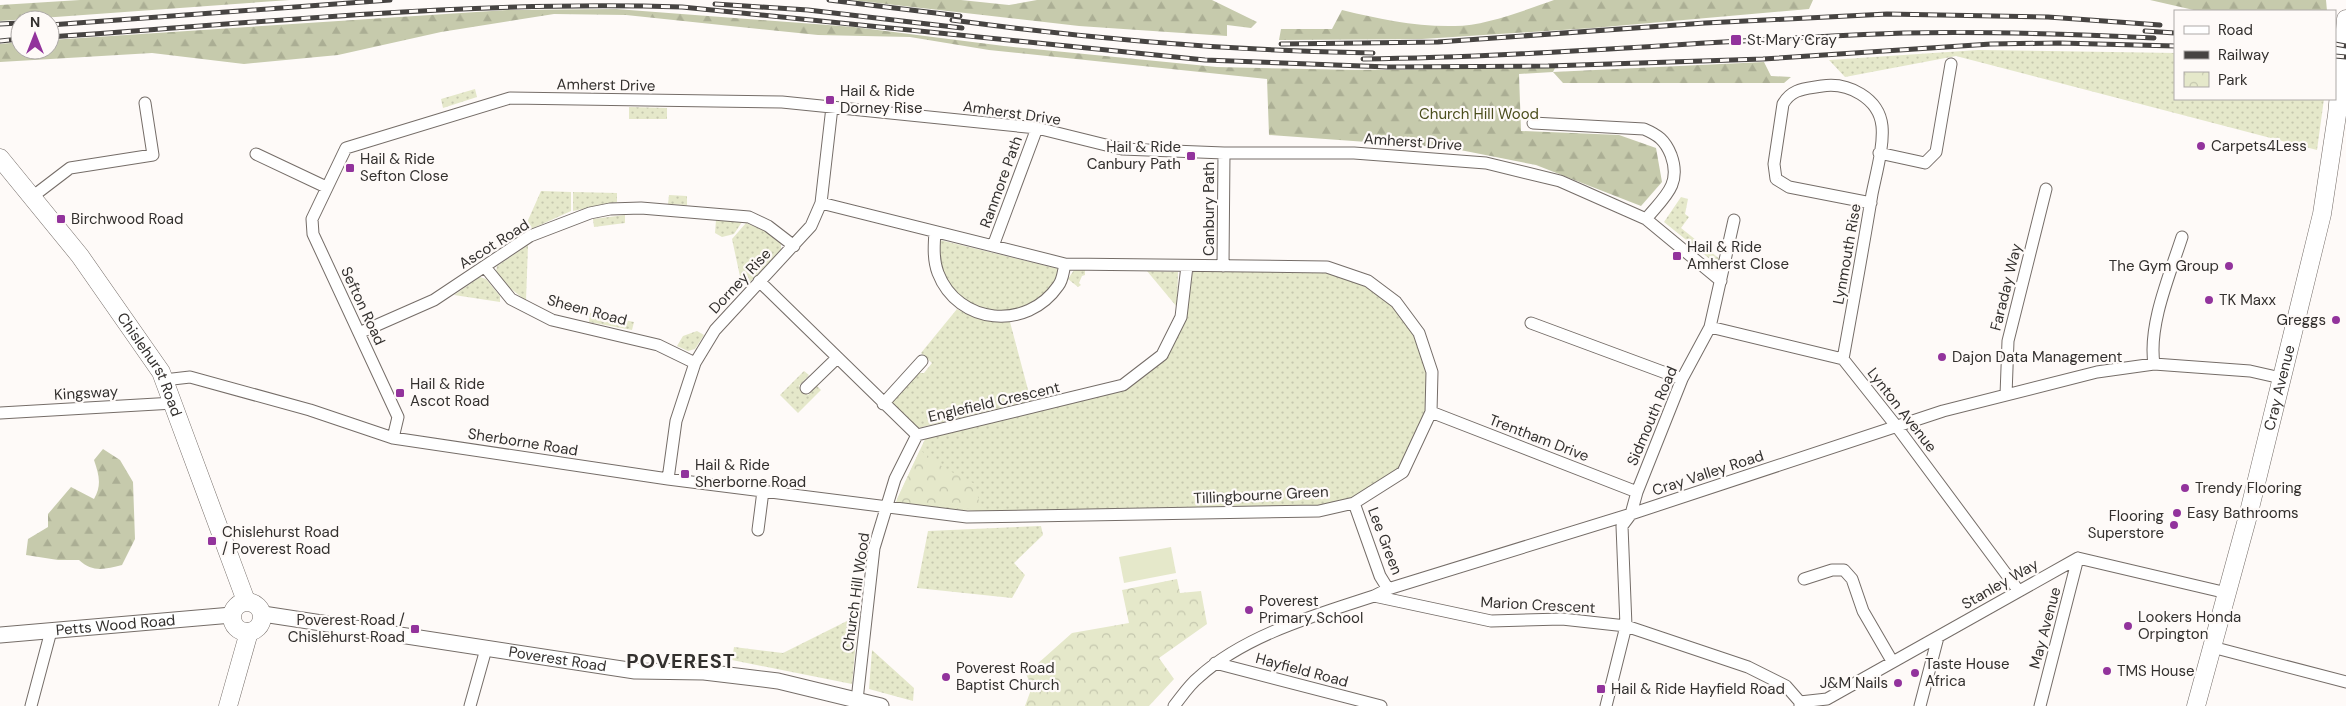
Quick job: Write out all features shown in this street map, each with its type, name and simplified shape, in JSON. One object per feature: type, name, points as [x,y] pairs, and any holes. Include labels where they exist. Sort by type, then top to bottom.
[{"type":"main road","name":"Cray Avenue","points":[[2196,706],[2227,593],[2322,214],[2337,115],[2345,27]]},
{"type":"main road","name":"Chislehurst Road","points":[[0,158],[80,256],[161,372],[246,601]]},
{"type":"main road","points":[[246,601],[256,604],[263,614],[258,628],[248,632],[238,629],[234,625],[232,615],[236,606],[246,601]]},
{"type":"main road","points":[[228,706],[248,632]]},
{"type":"street","points":[[1871,203],[1789,187],[1776,179],[1774,164],[1783,104],[1788,96],[1796,90],[1831,85],[1847,86],[1860,93],[1874,108],[1882,126],[1879,153],[1925,162],[1936,152],[1951,64]]},
{"type":"street","name":"Amherst Drive","points":[[326,188],[346,148],[510,98],[782,102],[1037,128],[1122,149],[1224,153],[1354,153],[1486,162],[1560,181],[1646,219],[1721,281]]},
{"type":"street","points":[[32,197],[70,168],[153,155],[145,103]]},
{"type":"street","name":"Dorney Rise","points":[[668,479],[676,421],[695,363],[715,330],[811,226],[821,203],[832,107]]},
{"type":"street","points":[[1533,123],[1644,129],[1659,136],[1667,145],[1675,166],[1675,180],[1670,190],[1646,219]]},
{"type":"street","name":"Ranmore Path","points":[[993,246],[1037,128]]},
{"type":"street","name":"Canbury Path","points":[[1223,266],[1224,153]]},
{"type":"street","name":"Lynmouth Rise","points":[[1843,360],[1879,153]]},
{"type":"street","points":[[256,154],[326,188]]},
{"type":"street","name":"Sefton Road","points":[[326,188],[312,219],[313,234],[398,417],[394,438]]},
{"type":"street","name":"Faraday Way","points":[[2006,394],[2008,341],[2046,189]]},
{"type":"street","name":"Tillingbourne Green","points":[[821,203],[1065,264],[1327,268],[1368,281],[1396,302],[1419,333],[1432,372],[1431,412],[1403,472],[1354,503],[1319,511],[1033,517],[967,517],[885,507]]},
{"type":"street","name":"Ascot Road","points":[[359,333],[434,300],[530,236],[572,219],[610,209],[641,208],[749,217],[768,226],[794,246]]},
{"type":"street","name":"Sidmouth Road","points":[[1606,706],[1626,626],[1622,526],[1631,514],[1637,492],[1682,379],[1710,327],[1734,220]]},
{"type":"street","points":[[935,232],[934,253],[938,273],[947,290],[960,303],[984,315],[1011,317],[1039,306],[1059,286],[1065,264]]},
{"type":"street","points":[[2154,364],[2152,348],[2162,304],[2182,237]]},
{"type":"street","name":"Englefield Crescent","points":[[760,281],[917,435],[1034,409],[1123,385],[1162,355],[1181,317],[1187,266]]},
{"type":"street","name":"Sheen Road","points":[[485,267],[511,299],[552,320],[658,345],[695,363]]},
{"type":"street","points":[[1531,322],[1682,379]]},
{"type":"street","points":[[1710,327],[1843,360]]},
{"type":"street","points":[[806,388],[837,358]]},
{"type":"street","name":"Lynton Avenue","points":[[1843,360],[1897,427],[2018,590]]},
{"type":"street","points":[[884,404],[922,361]]},
{"type":"street","name":"Cray Valley Road","points":[[1174,706],[1197,678],[1215,663],[1287,624],[1374,596],[1388,589],[1631,514],[1943,411],[2097,372],[2154,364],[2250,371],[2281,378]]},
{"type":"street","name":"Sherborne Road","points":[[164,380],[190,377],[310,410],[394,438],[668,479],[885,507]]},
{"type":"street","name":"Kingsway","points":[[0,413],[174,403]]},
{"type":"street","name":"Trentham Drive","points":[[1431,412],[1637,492]]},
{"type":"street","name":"Church Hill Wood","points":[[857,700],[874,548],[895,479],[917,435]]},
{"type":"street","points":[[758,530],[762,491]]},
{"type":"street","name":"Lee Green","points":[[1354,503],[1380,576],[1388,589]]},
{"type":"street","points":[[2078,558],[2227,593]]},
{"type":"street","name":"Stanley Way","points":[[1800,704],[1827,699],[2078,558]]},
{"type":"street","name":"May Avenue","points":[[2040,706],[2078,558]]},
{"type":"street","points":[[1804,579],[1832,570],[1844,570],[1852,578],[1863,611],[1892,661]]},
{"type":"street","name":"Marion Crescent","points":[[1374,596],[1491,621],[1562,619],[1626,626],[1748,667],[1786,686],[1800,704]]},
{"type":"street","name":"Poverest Road","points":[[263,614],[635,671],[704,672],[778,681],[881,706]]},
{"type":"street","name":"Petts Wood Road","points":[[0,635],[232,615]]},
{"type":"street","points":[[31,706],[52,631]]},
{"type":"street","points":[[1920,706],[1938,637]]},
{"type":"street","points":[[2212,647],[2346,682]]},
{"type":"street","points":[[470,706],[486,649]]},
{"type":"street","name":"Hayfield Road","points":[[1215,663],[1381,706]]},
{"type":"green space","points":[[80,0],[290,0],[60,17],[60,10],[10,10],[10,20],[0,21],[0,5]]},
{"type":"green space","points":[[851,0],[961,0],[1009,5],[1037,0],[1212,0],[1257,22],[1251,28],[1227,25],[1227,36],[1079,26]]},
{"type":"green space","points":[[1554,0],[1813,0],[1809,9],[1593,28],[1422,39],[1279,40],[1281,29],[1332,29],[1342,10],[1412,24],[1455,26],[1492,20]]},
{"type":"green space","points":[[2150,0],[2326,0],[2327,10],[2194,10]]},
{"type":"green space","points":[[616,9],[854,27],[1004,46],[1217,67],[1356,70],[1555,68],[1553,72],[1519,74],[1521,131],[1619,135],[1656,148],[1662,182],[1641,206],[1536,165],[1450,148],[1269,135],[1267,79],[989,50],[910,37],[818,35],[626,15],[554,14],[441,32],[338,55],[244,64],[152,53],[60,58],[60,39],[507,10]]},
{"type":"green space","points":[[10,43],[10,60],[34,60],[0,62],[0,44]]},
{"type":"green space","points":[[1978,50],[2174,53],[2174,100],[2324,100],[2317,150],[1956,56],[1845,77],[1829,60]]},
{"type":"green space","points":[[1764,62],[1771,76],[1791,77],[1784,83],[1563,83],[1553,72]]},
{"type":"green space","points":[[475,89],[477,97],[443,108],[441,99]]},
{"type":"green space","points":[[629,107],[667,108],[667,119],[629,119]]},
{"type":"green space","points":[[541,191],[571,192],[571,211],[527,231],[525,227]]},
{"type":"green space","points":[[573,192],[617,193],[617,202],[573,211]]},
{"type":"green space","points":[[669,195],[687,196],[687,205],[668,204]]},
{"type":"green space","points":[[1681,197],[1688,199],[1685,214],[1689,217],[1681,228],[1721,260],[1716,264],[1664,222]]},
{"type":"green space","points":[[625,215],[625,223],[594,227],[593,219]]},
{"type":"green space","points":[[716,220],[742,222],[734,234],[722,237],[715,233]]},
{"type":"green space","points":[[746,223],[766,231],[781,244],[781,250],[747,285],[741,281],[732,239]]},
{"type":"green space","points":[[940,240],[1059,269],[1055,280],[1048,290],[1029,304],[1018,309],[1006,311],[982,309],[962,297],[945,278],[939,264]]},
{"type":"green space","points":[[528,245],[526,301],[510,288],[496,272],[497,266]]},
{"type":"green space","points":[[1085,269],[1085,275],[1082,276],[1079,283],[1081,285],[1078,287],[1068,279],[1074,270]]},
{"type":"green space","points":[[1193,269],[1325,271],[1374,290],[1396,307],[1416,335],[1427,371],[1425,417],[1399,468],[1365,493],[1325,507],[1056,513],[948,509],[895,504],[926,437],[1128,387],[1185,318]]},
{"type":"green space","points":[[1147,271],[1178,272],[1177,307]]},
{"type":"green space","points":[[480,277],[486,279],[500,296],[500,302],[454,295]]},
{"type":"green space","points":[[957,309],[983,320],[1010,322],[1031,401],[918,428],[892,402],[915,373],[924,373],[932,363],[921,353]]},
{"type":"green space","points":[[590,313],[634,322],[632,330],[589,322]]},
{"type":"green space","points":[[697,331],[704,335],[695,349],[688,351],[677,346],[683,336]]},
{"type":"green space","points":[[804,371],[809,375],[799,386],[808,395],[817,386],[821,390],[798,413],[780,395]]},
{"type":"green space","points":[[103,449],[120,460],[133,482],[135,539],[122,565],[99,569],[89,567],[79,560],[58,560],[26,555],[28,539],[48,527],[48,514],[71,487],[94,499],[97,494],[99,480],[94,460]]},
{"type":"green space","points":[[920,450],[944,468],[975,484],[981,510],[901,503],[897,499]]},
{"type":"green space","points":[[1041,526],[1043,535],[1014,563],[1025,575],[1012,598],[917,588],[928,531]]},
{"type":"green space","points":[[1171,547],[1176,573],[1124,583],[1119,557]]},
{"type":"green space","points":[[1177,579],[1180,593],[1201,591],[1207,624],[1159,658],[1174,679],[1149,706],[1025,706],[1032,687],[1026,674],[1072,633],[1129,623],[1122,590]]},
{"type":"green space","points":[[851,619],[858,620],[852,684],[732,660],[734,647],[783,653]]},
{"type":"green space","points":[[872,650],[914,688],[913,701],[869,689]]},
{"type":"railway","points":[[60,24],[390,0]]},
{"type":"railway","points":[[829,0],[960,16]]},
{"type":"railway","points":[[715,4],[808,10],[962,28]]},
{"type":"railway","points":[[60,36],[366,14],[524,7],[603,6],[682,7],[1205,60],[1388,67],[1548,66],[1763,59],[1991,44],[2059,43],[2174,46]]},
{"type":"railway","points":[[1281,44],[1438,42],[1705,23],[1887,14],[2048,17],[2160,25]]},
{"type":"railway","points":[[952,20],[1162,43],[1267,50],[1373,53]]},
{"type":"railway","points":[[0,24],[10,24]]},
{"type":"railway","points":[[2145,31],[2174,33]]},
{"type":"railway","points":[[1363,59],[1498,55],[1904,33],[2029,33],[2154,38]]},
{"type":"railway","points":[[0,41],[10,40]]},
{"type":"railway","points":[[2336,44],[2346,46]]},
{"type":"railway","points":[[2336,56],[2346,57]]},
{"type":"place","name":"St Mary Cray","points":[[1736,40]]},
{"type":"place","name":"Hail & Ride Dorney Rise","points":[[830,100]]},
{"type":"place","name":"Carpets4Less","points":[[2201,146]]},
{"type":"place","name":"Hail & Ride Canbury Path","points":[[1191,156]]},
{"type":"place","name":"Hail & Ride Sefton Close","points":[[350,168]]},
{"type":"place","name":"Birchwood Road","points":[[61,219]]},
{"type":"place","name":"Hail & Ride Amherst Close","points":[[1677,256]]},
{"type":"place","name":"The Gym Group","points":[[2229,266]]},
{"type":"place","name":"TK Maxx","points":[[2209,300]]},
{"type":"place","name":"Greggs","points":[[2336,320]]},
{"type":"place","name":"Dajon Data Management","points":[[1942,357]]},
{"type":"place","name":"Hail & Ride Ascot Road","points":[[400,393]]},
{"type":"place","name":"Hail & Ride Sherborne Road","points":[[685,474]]},
{"type":"place","name":"Trendy Flooring","points":[[2185,488]]},
{"type":"place","name":"Easy Bathrooms","points":[[2177,513]]},
{"type":"place","name":"Flooring Superstore","points":[[2174,525]]},
{"type":"place","name":"Chislehurst Road / Poverest Road","points":[[212,541]]},
{"type":"place","name":"Poverest Primary School","points":[[1249,610]]},
{"type":"place","name":"Lookers Honda Orpington","points":[[2128,626]]},
{"type":"place","name":"Poverest Road / Chislehurst Road","points":[[415,629]]},
{"type":"place","name":"TMS House","points":[[2107,671]]},
{"type":"place","name":"Taste House Africa","points":[[1915,673]]},
{"type":"place","name":"Poverest Road Baptist Church","points":[[946,677]]},
{"type":"place","name":"J&M Nails","points":[[1898,683]]},
{"type":"place","name":"Hail & Ride Hayfield Road","points":[[1601,689]]},
{"type":"district","name":"POVEREST","points":[[681,661]]}]
